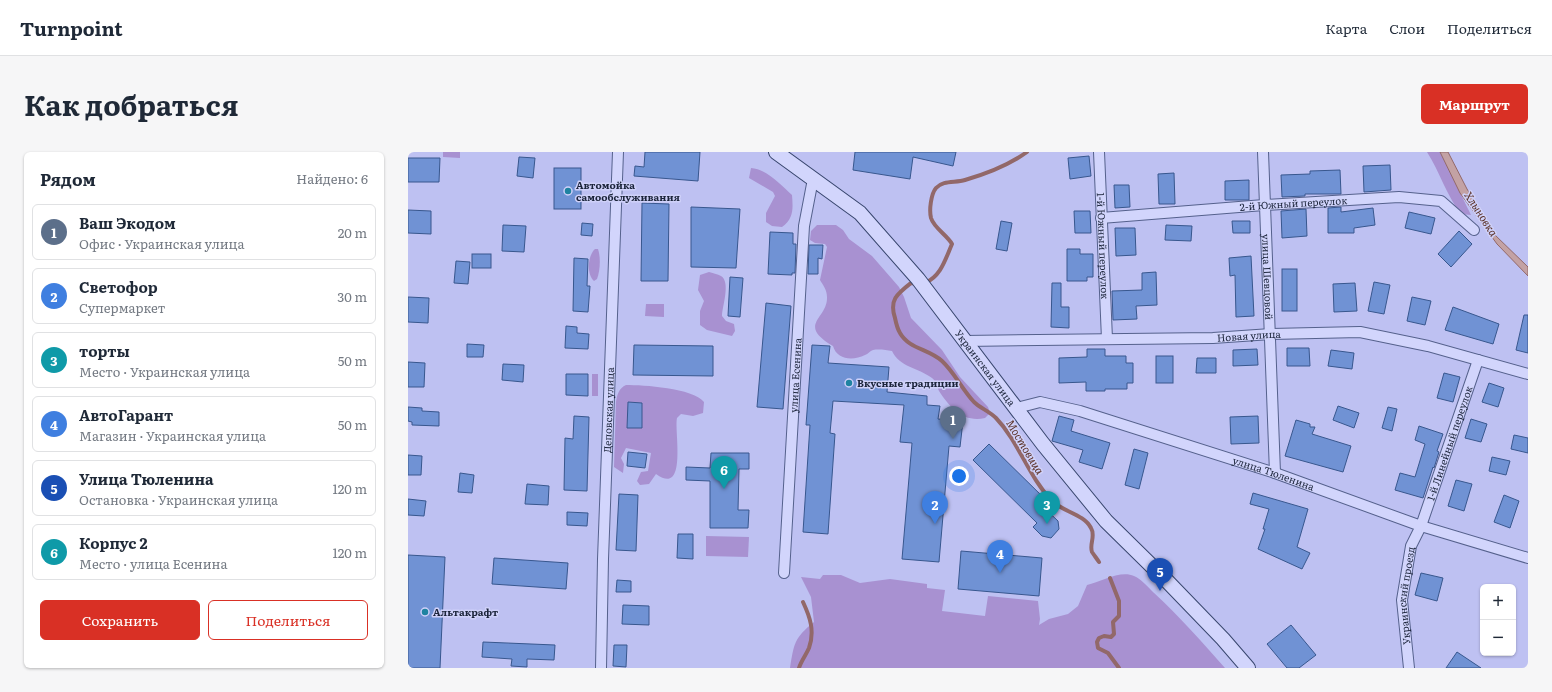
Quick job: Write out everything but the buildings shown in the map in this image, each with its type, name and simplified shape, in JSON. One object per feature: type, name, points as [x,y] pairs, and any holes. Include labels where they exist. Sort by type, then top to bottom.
[{"type":"main road","name":"Украинская улица","points":[[776,152],[860,213],[922,285],[1043,444],[1106,521],[1223,638],[1248,668]]},
{"type":"street","name":"Деповская улица","points":[[601,668],[603,558],[618,152]]},
{"type":"street","name":"1-й Южный переулок","points":[[1099,152],[1107,340]]},
{"type":"street","name":"улица Шевцовой","points":[[1263,152],[1275,473]]},
{"type":"street","name":"улица Есенина","points":[[784,573],[804,226],[813,178]]},
{"type":"street","name":"2-й Южный переулок","points":[[1101,218],[1264,205],[1399,197],[1441,201],[1474,230]]},
{"type":"street","name":"Новая улица","points":[[964,341],[1213,338],[1271,334],[1360,332],[1428,346],[1528,374]]},
{"type":"street","name":"1-й Линейный переулок","points":[[1421,526],[1478,360]]},
{"type":"street","name":"улица Тюленина","points":[[1017,408],[1040,402],[1051,403],[1080,411],[1275,473],[1421,526],[1528,558]]},
{"type":"street","name":"Украинский проезд","points":[[1409,668],[1402,600],[1411,546],[1421,526]]},
{"type":"shaded area","points":[[443,152],[460,152],[460,158],[443,157]]},
{"type":"shaded area","points":[[1427,152],[1440,152],[1471,215],[1461,214],[1456,207]]},
{"type":"shaded area","points":[[751,168],[768,174],[792,195],[791,217],[782,227],[772,226],[766,222],[766,213],[775,196],[773,192],[749,178]]},
{"type":"shaded area","points":[[817,225],[836,225],[843,230],[849,239],[872,256],[899,287],[911,318],[942,350],[960,377],[988,407],[990,413],[985,418],[970,418],[958,413],[943,397],[933,379],[899,361],[892,351],[873,350],[860,357],[846,358],[838,354],[833,346],[822,338],[815,327],[816,322],[826,305],[827,294],[820,280],[827,247],[825,244],[815,243],[810,240],[811,231]]},
{"type":"shaded area","points":[[595,249],[598,249],[600,264],[597,279],[594,281],[590,274],[589,260]]},
{"type":"shaded area","points":[[709,272],[720,275],[724,279],[726,289],[722,316],[726,321],[734,324],[735,331],[732,336],[707,330],[700,325],[700,311],[704,301],[698,290],[700,275]]},
{"type":"shaded area","points":[[646,304],[664,304],[664,317],[645,316]]},
{"type":"shaded area","points":[[592,374],[598,374],[598,396],[592,396]]},
{"type":"shaded area","points":[[626,385],[679,390],[690,393],[704,402],[703,413],[693,416],[681,414],[677,418],[677,460],[676,470],[672,477],[666,479],[656,474],[649,484],[640,485],[637,481],[641,472],[648,471],[651,453],[626,448],[621,458],[624,464],[623,473],[614,467],[616,402],[619,392]]},
{"type":"shaded area","points":[[706,536],[749,537],[748,557],[706,556]]},
{"type":"shaded area","points":[[1123,574],[1134,576],[1142,581],[1181,620],[1225,668],[790,668],[796,642],[802,633],[814,622],[811,597],[801,577],[820,579],[823,575],[841,575],[860,583],[890,579],[927,584],[927,588],[945,590],[942,611],[985,616],[988,596],[1038,601],[1040,619],[1039,625],[1049,619],[1068,614],[1078,606],[1087,585],[1117,575]]},
{"type":"water","name":"Хлыновка","points":[[1440,152],[1448,152],[1467,189],[1495,235],[1528,267],[1528,276],[1497,244],[1460,193]]},
{"type":"waterway","name":"Мостовица","points":[[925,283],[939,272],[945,262],[952,244],[935,225],[931,218],[931,202],[936,188],[942,184],[965,180],[989,172],[1013,161],[1027,152]]},
{"type":"waterway","name":"Мостовица","points":[[918,284],[911,283],[898,294],[894,302],[893,312],[900,333],[914,346],[942,361],[974,402],[996,418],[1004,427],[1036,481],[1052,501],[1084,519],[1088,523],[1093,534],[1091,549],[1099,562]]},
{"type":"waterway","name":"Мостовица","points":[[1110,578],[1119,601],[1119,616],[1113,622],[1114,634],[1111,637],[1104,636],[1099,638],[1097,642],[1098,648],[1108,653],[1119,668]]},
{"type":"waterway","points":[[799,668],[809,648],[812,636],[810,619],[803,602]]},
{"type":"place","name":"Автомойка самообслуживания","points":[[568,191]]},
{"type":"place","name":"Вкусные традиции","points":[[849,383]]},
{"type":"place","name":"Ваш Экодом","points":[[953,439]]},
{"type":"place","name":"Корпус 2","points":[[724,489]]},
{"type":"place","name":"Светофор","points":[[935,524]]},
{"type":"place","name":"торты","points":[[1047,524]]},
{"type":"place","name":"АвтоГарант","points":[[1000,573]]},
{"type":"place","name":"Улица Тюленина","points":[[1160,591]]},
{"type":"place","name":"Альтакрафт","points":[[425,612]]}]
